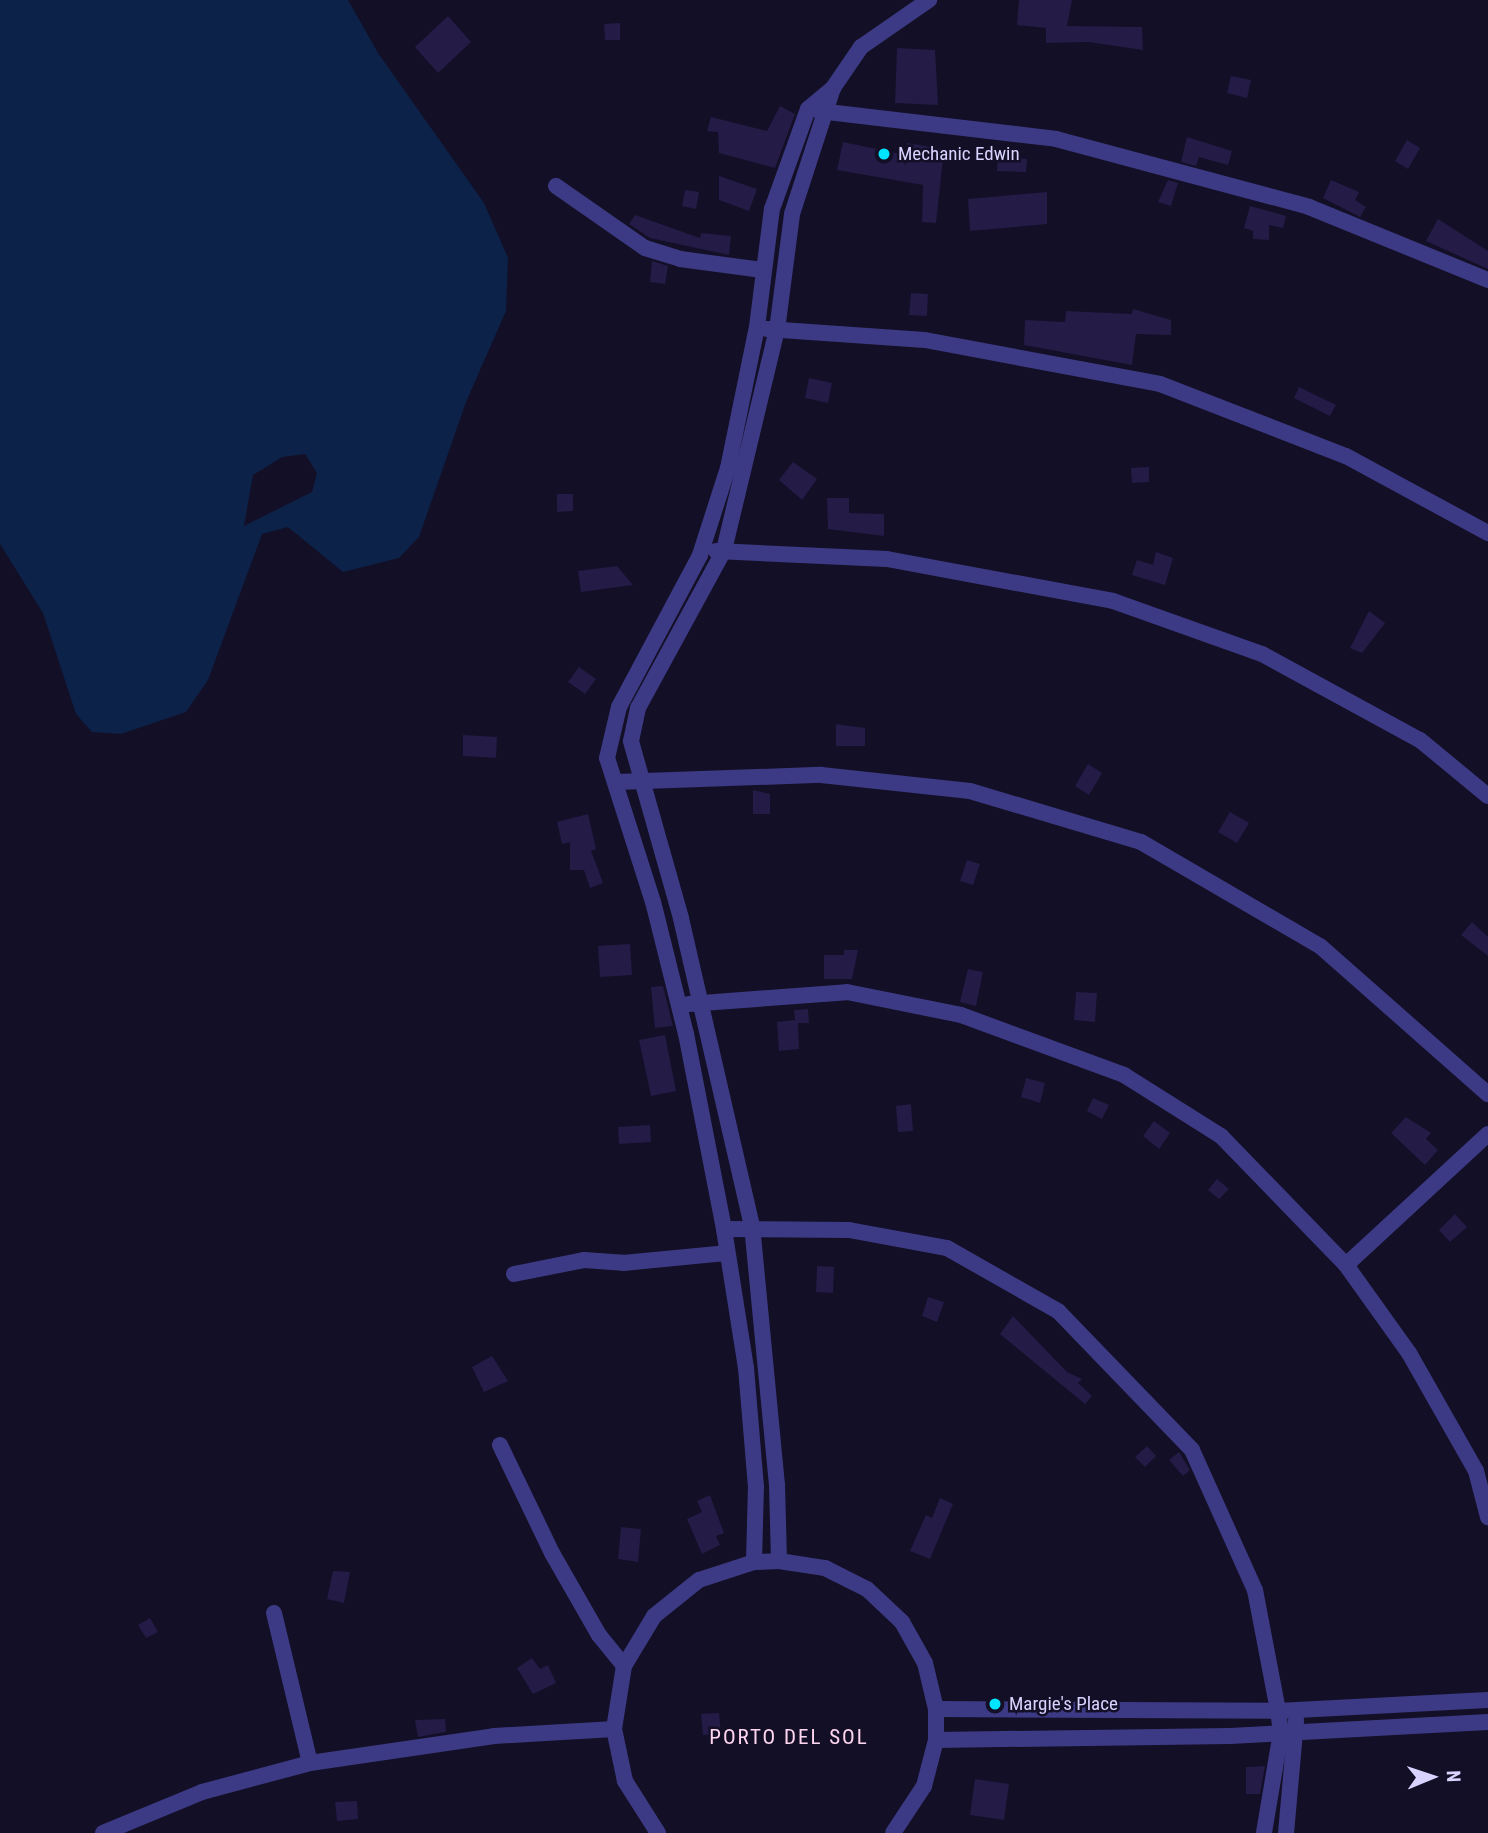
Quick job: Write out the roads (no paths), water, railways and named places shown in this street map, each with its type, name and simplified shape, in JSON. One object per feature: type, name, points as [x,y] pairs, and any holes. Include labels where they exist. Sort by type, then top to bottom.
[{"type":"street","points":[[754,1562],[756,1487],[746,1368],[724,1229],[679,1006],[607,758],[619,707],[700,555],[728,468],[757,327],[762,270],[772,209],[808,109],[833,88],[861,47],[929,0]]},
{"type":"street","points":[[779,1561],[777,1485],[752,1226],[699,1002],[631,741],[638,708],[724,550],[777,330],[792,214],[833,88]]},
{"type":"street","points":[[808,109],[1056,139],[1309,207],[1488,280]]},
{"type":"street","points":[[556,186],[645,248],[680,259],[762,270]]},
{"type":"street","points":[[757,327],[925,340],[1160,384],[1346,456],[1488,533]]},
{"type":"street","points":[[700,555],[724,550],[887,559],[1113,601],[1262,654],[1420,740],[1488,796]]},
{"type":"street","points":[[616,782],[642,784],[821,775],[970,791],[1141,842],[1320,946],[1488,1094]]},
{"type":"street","points":[[679,1006],[699,1002],[847,992],[961,1015],[1124,1074],[1221,1136],[1346,1265],[1409,1353],[1476,1471],[1488,1517]]},
{"type":"street","points":[[1346,1265],[1488,1134]]},
{"type":"street","points":[[724,1229],[752,1226],[849,1230],[947,1248],[1058,1311],[1192,1450],[1255,1590],[1278,1711],[1288,1732],[1286,1833]]},
{"type":"street","points":[[514,1274],[584,1260],[623,1263],[726,1253]]},
{"type":"street","points":[[500,1445],[552,1553],[599,1635],[624,1666]]},
{"type":"street","points":[[658,1833],[625,1781],[614,1729],[624,1666],[663,1609],[699,1580],[754,1562],[779,1561],[825,1569],[867,1590],[902,1622],[925,1663],[936,1709],[936,1740],[924,1786],[893,1833]]},
{"type":"street","points":[[274,1613],[310,1763]]},
{"type":"street","points":[[936,1709],[1296,1711],[1488,1700]]},
{"type":"street","points":[[1264,1833],[1288,1732],[1296,1711]]},
{"type":"street","points":[[936,1740],[1288,1732],[1488,1722]]},
{"type":"street","points":[[103,1833],[202,1793],[310,1763],[494,1736],[614,1729]]},
{"type":"water","points":[[0,0],[348,0],[378,53],[484,203],[508,258],[506,311],[466,402],[419,537],[399,558],[343,572],[288,527],[262,534],[208,680],[186,712],[121,734],[92,732],[76,714],[43,613],[0,544]],"holes":[[[305,454],[317,473],[312,492],[244,526],[253,475],[282,457]]]},
{"type":"place","name":"Mechanic Edwin","points":[[884,154]]},
{"type":"place","name":"Margie's Place","points":[[995,1704]]},
{"type":"district","name":"PORTO DEL SOL","points":[[789,1737]]}]
